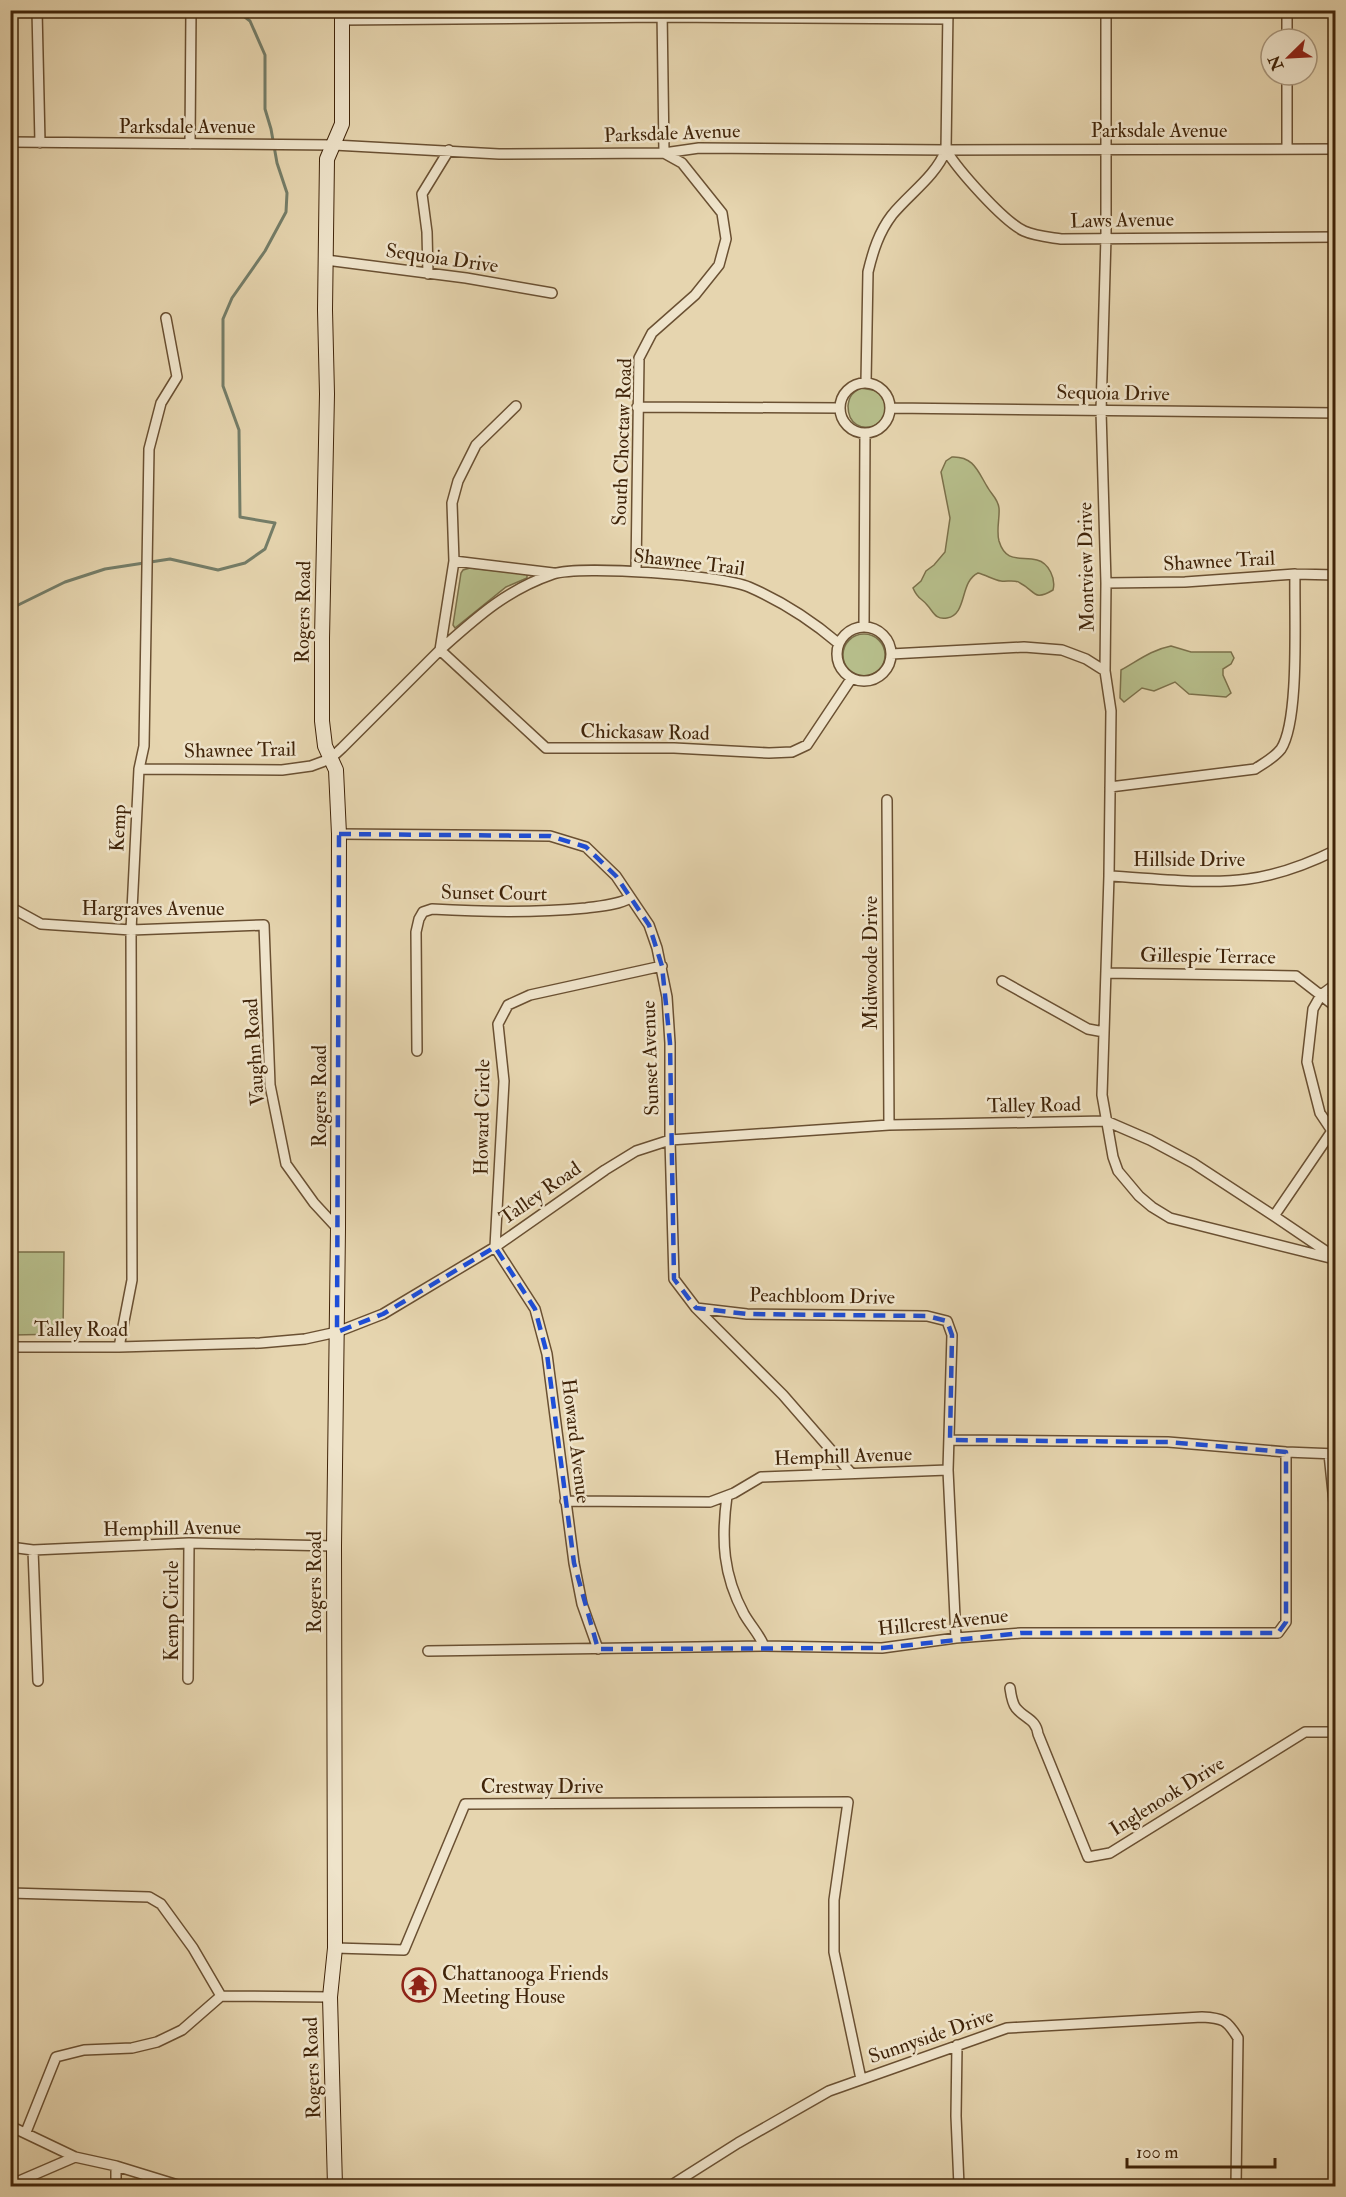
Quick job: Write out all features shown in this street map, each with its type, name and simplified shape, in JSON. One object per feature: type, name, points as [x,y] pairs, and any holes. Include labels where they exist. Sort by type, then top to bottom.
[{"type":"street","points":[[37,10],[40,143]]},
{"type":"street","points":[[190,10],[190,144]]},
{"type":"street","name":"Montview Drive","points":[[1106,10],[1106,237],[1101,411],[1106,583],[1105,671],[1111,711],[1109,876],[1102,1095],[1106,1121]]},
{"type":"street","points":[[1287,10],[1287,27]]},
{"type":"street","points":[[662,14],[664,153]]},
{"type":"street","points":[[342,15],[948,15],[946,150],[940,164],[892,215],[881,232],[872,254],[868,272],[866,382]]},
{"type":"street","name":"Rogers Road","points":[[335,2187],[330,1997],[335,1948],[334,1545],[339,834],[336,770],[325,746],[322,721],[327,394],[327,159],[342,124],[342,15]]},
{"type":"street","points":[[1287,87],[1287,148]]},
{"type":"street","name":"Parksdale Avenue","points":[[10,142],[334,145],[499,154],[664,153],[699,148],[1335,149]]},
{"type":"street","points":[[428,274],[427,232],[422,194],[449,150]]},
{"type":"street","name":"Laws Avenue","points":[[946,150],[956,167],[1007,219],[1022,230],[1040,236],[1060,238],[1335,237]]},
{"type":"street","name":"South Choctaw Road","points":[[636,571],[639,358],[652,333],[695,295],[719,265],[726,239],[722,213],[682,163],[664,153]]},
{"type":"street","name":"Sequoia Drive","points":[[326,260],[466,278],[552,293]]},
{"type":"street","name":"Kemp","points":[[119,1347],[132,1280],[131,930],[139,769],[144,746],[149,449],[161,404],[177,377],[166,318]]},
{"type":"street","points":[[866,382],[877,385],[888,396],[891,408],[888,420],[880,428],[865,433],[852,429],[843,420],[840,408],[844,394],[854,384],[866,382]]},
{"type":"street","points":[[440,650],[454,561],[452,503],[458,481],[476,445],[516,406]]},
{"type":"street","points":[[637,407],[840,408]]},
{"type":"street","name":"Sequoia Drive","points":[[891,408],[1335,413]]},
{"type":"street","points":[[864,627],[865,433]]},
{"type":"street","name":"Shawnee Trail","points":[[454,561],[555,573],[636,571],[709,579],[746,586],[788,607],[818,626],[838,643]]},
{"type":"street","name":"Shawnee Trail","points":[[139,769],[282,770],[311,766],[330,759],[440,650],[484,610],[515,590],[555,573]]},
{"type":"street","points":[[1110,787],[1255,769],[1274,757],[1282,748],[1290,729],[1293,696],[1295,574]]},
{"type":"street","name":"Shawnee Trail","points":[[1106,583],[1185,582],[1295,574],[1335,574]]},
{"type":"street","points":[[864,627],[874,629],[884,635],[889,644],[891,661],[884,673],[874,680],[864,682],[851,679],[837,662],[838,643],[846,634],[856,628],[864,627]]},
{"type":"street","points":[[891,654],[1024,647],[1062,650],[1086,659],[1105,671]]},
{"type":"street","name":"Chickasaw Road","points":[[440,650],[546,748],[674,748],[792,752],[807,745],[851,679]]},
{"type":"street","name":"Midwoode Drive","points":[[887,800],[889,1125]]},
{"type":"street","name":"Sunset Avenue","points":[[339,834],[550,836],[586,847],[616,876],[649,925],[662,966],[667,997],[670,1043],[674,1279],[696,1308],[783,1395],[850,1473]]},
{"type":"street","name":"Hillside Drive","points":[[1109,876],[1247,879],[1283,872],[1315,861],[1335,850]]},
{"type":"street","name":"Sunset Court","points":[[417,1051],[416,932],[423,912],[432,909],[555,911],[597,907],[623,902],[630,898]]},
{"type":"street","name":"Hargraves Avenue","points":[[10,907],[41,924],[131,930],[264,925]]},
{"type":"street","name":"Vaughn Road","points":[[264,925],[270,1085],[286,1164],[314,1203],[338,1229]]},
{"type":"street","name":"Howard Circle","points":[[495,1246],[504,1082],[498,1024],[508,1005],[530,995],[662,966]]},
{"type":"street","name":"Gillespie Terrace","points":[[1106,973],[1296,976],[1335,1007]]},
{"type":"street","points":[[1002,981],[1088,1029],[1104,1032]]},
{"type":"street","points":[[1274,1216],[1334,1131],[1320,1113],[1307,1062],[1313,1009],[1321,995],[1335,984]]},
{"type":"street","name":"Talley Road","points":[[1106,1121],[1118,1171],[1139,1196],[1170,1218],[1335,1259]]},
{"type":"street","name":"Talley Road","points":[[10,1347],[260,1343],[305,1339],[337,1332],[383,1314],[495,1246],[636,1151],[670,1140],[889,1125],[1106,1121],[1150,1140],[1193,1163],[1335,1259]]},
{"type":"street","name":"Howard Avenue","points":[[495,1246],[535,1309],[547,1354],[574,1563],[582,1604],[598,1648]]},
{"type":"street","name":"Peachbloom Drive","points":[[696,1308],[747,1314],[927,1316],[947,1321],[952,1335],[950,1440]]},
{"type":"street","points":[[956,1638],[948,1470],[950,1440],[1167,1442],[1332,1454],[1335,1522]]},
{"type":"street","name":"Hillcrest Avenue","points":[[428,1651],[764,1646],[882,1648],[956,1638],[1021,1633],[1278,1633],[1286,1622],[1286,1452]]},
{"type":"street","name":"Hemphill Avenue","points":[[565,1501],[710,1502],[727,1496],[760,1477],[948,1470]]},
{"type":"street","points":[[727,1496],[723,1542],[727,1573],[745,1616],[759,1634],[764,1646]]},
{"type":"street","name":"Hemphill Avenue","points":[[10,1547],[33,1550],[189,1544],[334,1545]]},
{"type":"street","name":"Kemp Circle","points":[[188,1679],[189,1544]]},
{"type":"street","points":[[33,1550],[38,1681]]},
{"type":"street","name":"Inglenook Drive","points":[[1010,1688],[1015,1707],[1037,1726],[1038,1734],[1088,1857],[1110,1853],[1305,1732],[1335,1732]]},
{"type":"street","name":"Crestway Drive","points":[[335,1948],[404,1950],[465,1804],[848,1802],[834,1900],[834,1952],[861,2079]]},
{"type":"street","points":[[10,1893],[149,1897],[161,1904],[193,1948],[220,1996]]},
{"type":"street","points":[[26,2132],[56,2057],[84,2050],[132,2048],[157,2042],[182,2030],[220,1996],[330,1997]]},
{"type":"street","name":"Sunnyside Drive","points":[[670,2187],[798,2107],[829,2091],[1007,2028],[1202,2017],[1218,2018],[1230,2024],[1238,2038],[1236,2187]]},
{"type":"street","points":[[957,2045],[956,2116],[959,2187]]},
{"type":"street","points":[[10,2126],[75,2157],[116,2166],[181,2187]]},
{"type":"street","points":[[10,2185],[75,2157]]},
{"type":"street","points":[[116,2166],[116,2187]]},
{"type":"highlighted area","points":[[339,834],[550,836],[586,847],[616,876],[649,925],[662,966],[670,1043],[674,1279],[696,1308],[747,1314],[927,1316],[947,1321],[952,1335],[950,1440],[1168,1442],[1286,1452],[1286,1622],[1278,1633],[1021,1633],[882,1648],[598,1649],[574,1563],[547,1354],[535,1309],[495,1247],[383,1314],[337,1332]]},
{"type":"green space","points":[[861,388],[878,391],[885,403],[885,413],[881,421],[874,426],[857,425],[850,418],[849,400],[853,393]]},
{"type":"green space","points":[[952,457],[959,457],[970,462],[996,500],[999,508],[998,537],[1002,548],[1015,558],[1037,560],[1045,564],[1052,576],[1053,590],[1038,595],[1018,582],[998,580],[978,573],[968,583],[958,611],[947,618],[940,618],[916,595],[913,588],[945,552],[950,518],[941,472],[946,461]]},
{"type":"green space","points":[[470,568],[527,574],[527,578],[506,587],[455,628],[453,625],[461,573]]},
{"type":"green space","points":[[864,634],[879,640],[885,655],[879,670],[864,676],[849,670],[843,655],[849,640]]},
{"type":"green space","points":[[1171,646],[1191,652],[1231,652],[1234,658],[1231,664],[1223,669],[1223,675],[1231,693],[1226,697],[1189,694],[1175,682],[1154,691],[1142,688],[1124,702],[1120,698],[1121,670],[1151,653]]},
{"type":"green space","points":[[12,1252],[64,1252],[63,1334],[13,1335]]},
{"type":"waterway","points":[[10,609],[65,582],[105,569],[170,559],[218,570],[245,563],[265,549],[275,523],[240,517],[239,430],[223,386],[223,319],[232,298],[265,251],[286,212],[287,193],[277,163],[265,109],[265,55],[250,21],[236,10]]},
{"type":"place","name":"Chattanooga Friends Meeting House","points":[[419,1985]]}]
